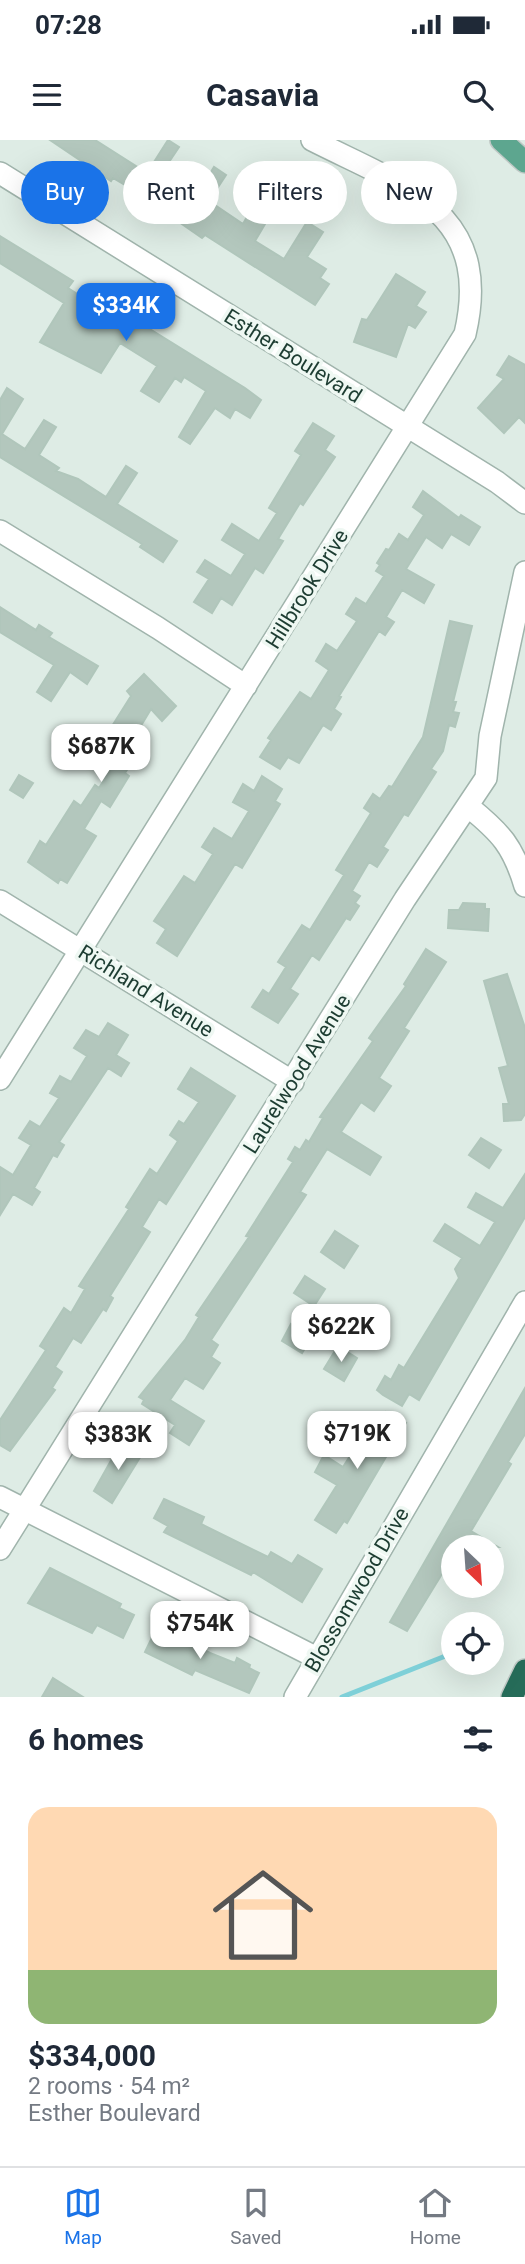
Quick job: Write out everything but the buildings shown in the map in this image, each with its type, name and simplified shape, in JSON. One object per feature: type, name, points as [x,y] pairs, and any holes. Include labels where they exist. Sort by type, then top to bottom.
[{"type":"highway","points":[[514,1697],[525,1670]]},
{"type":"highway","points":[[514,1697],[525,1681]]},
{"type":"main road","points":[[501,140],[525,162]]},
{"type":"street","name":"Hillbrook Drive","points":[[0,1079],[465,334],[472,304],[467,260],[447,221],[424,198],[312,140]]},
{"type":"street","name":"Esther Boulevard","points":[[0,173],[408,428]]},
{"type":"street","points":[[408,428],[497,482],[525,503]]},
{"type":"street","points":[[0,531],[246,686]]},
{"type":"street","name":"Laurelwood Avenue","points":[[0,1549],[405,899],[486,778],[490,736],[525,572]]},
{"type":"street","points":[[469,807],[502,834],[513,852],[525,886]]},
{"type":"street","name":"Richland Avenue","points":[[0,901],[293,1082]]},
{"type":"street","name":"Blossomwood Drive","points":[[295,1697],[525,1302]]},
{"type":"street","points":[[0,1497],[317,1658]]},
{"type":"waterway","points":[[342,1697],[441,1658]]}]
